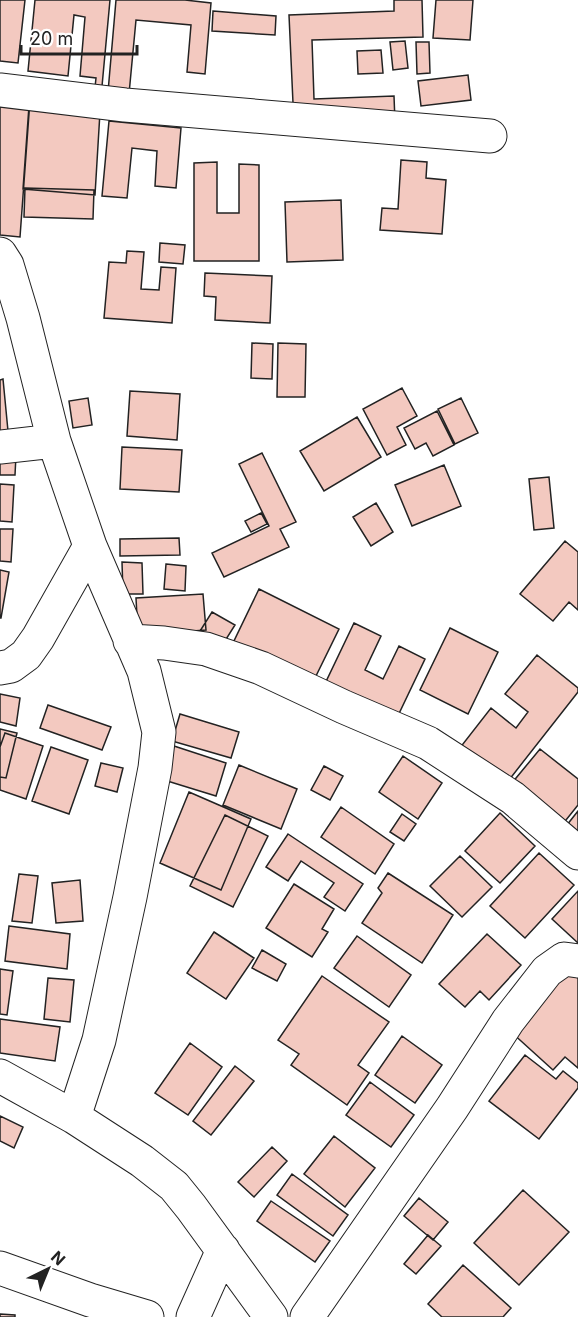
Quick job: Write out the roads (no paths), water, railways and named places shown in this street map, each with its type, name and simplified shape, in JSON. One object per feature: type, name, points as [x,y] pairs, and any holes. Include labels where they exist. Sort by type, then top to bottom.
[{"type":"street","points":[[0,90],[125,105],[490,136]]},
{"type":"street","points":[[0,254],[7,265],[23,318],[54,441],[90,546],[144,671],[159,732],[155,768],[130,897],[99,1040],[74,1117]]},
{"type":"street","points":[[0,447],[54,441]]},
{"type":"street","points":[[0,668],[11,666],[26,655],[90,546]]},
{"type":"street","points":[[130,641],[206,649],[261,668],[428,743],[513,798],[578,853]]},
{"type":"street","points":[[307,1317],[452,1108],[508,1021],[546,971],[564,959],[578,962]]},
{"type":"street","points":[[0,1076],[74,1117],[142,1161],[174,1186],[271,1317]]},
{"type":"street","points":[[193,1317],[223,1250]]},
{"type":"street","points":[[0,1268],[90,1300],[147,1317]]}]
